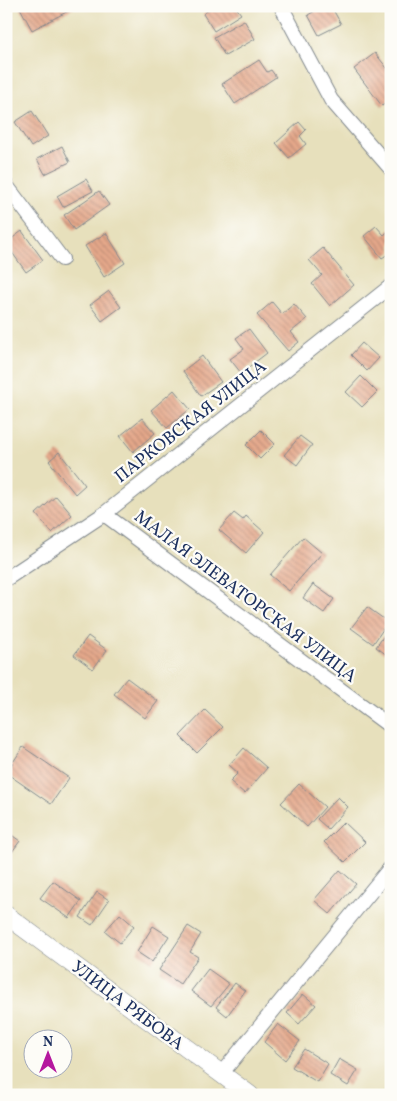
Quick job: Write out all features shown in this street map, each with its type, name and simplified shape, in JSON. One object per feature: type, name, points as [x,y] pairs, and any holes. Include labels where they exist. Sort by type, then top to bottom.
[{"type":"street","points":[[281,6],[331,100],[391,169]]},
{"type":"street","points":[[6,185],[62,259]]},
{"type":"street","name":"ПАРКОВСКАЯ УЛИЦА","points":[[6,579],[104,514],[391,286]]},
{"type":"street","name":"МАЛАЯ ЭЛЕВАТОРСКАЯ УЛИЦА","points":[[104,514],[391,727]]},
{"type":"street","points":[[221,1074],[391,867]]},
{"type":"street","name":"УЛИЦА РЯБОВА","points":[[6,915],[250,1095]]},
{"type":"building","points":[[19,6],[73,6],[74,8],[32,30]]},
{"type":"building","points":[[214,6],[235,6],[241,14],[214,31],[203,14]]},
{"type":"building","points":[[323,6],[331,6],[341,24],[319,35],[308,15]]},
{"type":"building","points":[[244,20],[255,39],[225,56],[214,37]]},
{"type":"building","points":[[375,53],[391,73],[391,99],[382,106],[354,69]]},
{"type":"building","points":[[259,60],[267,72],[271,70],[276,77],[235,104],[222,84]]},
{"type":"building","points":[[32,111],[48,136],[31,147],[15,122]]},
{"type":"building","points":[[299,122],[306,130],[300,136],[306,144],[289,158],[276,143]]},
{"type":"building","points":[[62,146],[70,162],[45,174],[37,159]]},
{"type":"building","points":[[86,179],[93,191],[63,207],[57,196]]},
{"type":"building","points":[[99,191],[109,205],[74,230],[64,215]]},
{"type":"building","points":[[376,226],[384,235],[391,229],[391,252],[382,258],[364,236]]},
{"type":"building","points":[[22,231],[43,260],[26,272],[6,244]]},
{"type":"building","points":[[106,233],[125,263],[104,277],[85,246]]},
{"type":"building","points":[[323,248],[354,285],[330,306],[312,284],[322,275],[309,260]]},
{"type":"building","points":[[109,291],[121,307],[102,321],[90,305]]},
{"type":"building","points":[[272,302],[282,314],[294,304],[307,319],[291,332],[299,342],[288,351],[257,315]]},
{"type":"building","points":[[249,329],[267,353],[241,373],[230,359],[244,349],[236,338]]},
{"type":"building","points":[[362,343],[379,358],[367,371],[351,355]]},
{"type":"building","points":[[202,356],[221,382],[201,396],[183,371]]},
{"type":"building","points":[[361,376],[377,392],[362,407],[346,392]]},
{"type":"building","points":[[174,390],[190,409],[167,428],[151,410]]},
{"type":"building","points":[[142,418],[155,433],[133,452],[120,436]]},
{"type":"building","points":[[261,430],[275,444],[260,459],[246,445]]},
{"type":"building","points":[[300,436],[312,445],[297,465],[284,455]]},
{"type":"building","points":[[59,452],[85,485],[75,494],[49,461]]},
{"type":"building","points":[[56,496],[72,515],[52,533],[36,514]]},
{"type":"building","points":[[234,513],[243,520],[246,516],[264,532],[246,553],[219,530]]},
{"type":"building","points":[[303,537],[322,553],[289,591],[270,575]]},
{"type":"building","points":[[313,584],[334,599],[324,613],[303,598]]},
{"type":"building","points":[[367,607],[388,622],[373,644],[351,628]]},
{"type":"building","points":[[391,626],[391,658],[376,647]]},
{"type":"building","points":[[88,636],[107,650],[93,669],[74,655]]},
{"type":"building","points":[[127,678],[158,701],[145,718],[114,694]]},
{"type":"building","points":[[205,710],[223,727],[197,753],[180,736]]},
{"type":"building","points":[[23,747],[69,778],[51,804],[6,773]]},
{"type":"building","points":[[244,748],[267,768],[245,794],[230,781],[238,773],[229,765]]},
{"type":"building","points":[[299,784],[325,807],[307,827],[281,803]]},
{"type":"building","points":[[338,797],[348,807],[328,829],[317,819]]},
{"type":"building","points":[[344,822],[365,842],[345,862],[324,842]]},
{"type":"building","points":[[6,831],[20,841],[6,860]]},
{"type":"building","points":[[340,870],[356,884],[330,914],[314,900]]},
{"type":"building","points":[[53,881],[81,901],[69,918],[40,898]]},
{"type":"building","points":[[97,892],[109,900],[92,925],[80,917]]},
{"type":"building","points":[[120,914],[134,926],[120,943],[105,931]]},
{"type":"building","points":[[153,926],[169,936],[152,962],[137,952]]},
{"type":"building","points":[[188,926],[201,934],[190,952],[198,957],[180,984],[159,970]]},
{"type":"building","points":[[208,969],[229,984],[211,1006],[191,991]]},
{"type":"building","points":[[235,983],[245,991],[227,1016],[216,1007]]},
{"type":"building","points":[[303,994],[316,1005],[299,1024],[287,1013]]},
{"type":"building","points":[[278,1024],[300,1041],[285,1060],[264,1042]]},
{"type":"building","points":[[304,1049],[328,1064],[317,1082],[292,1067]]},
{"type":"building","points":[[339,1059],[358,1070],[348,1086],[330,1075]]}]
